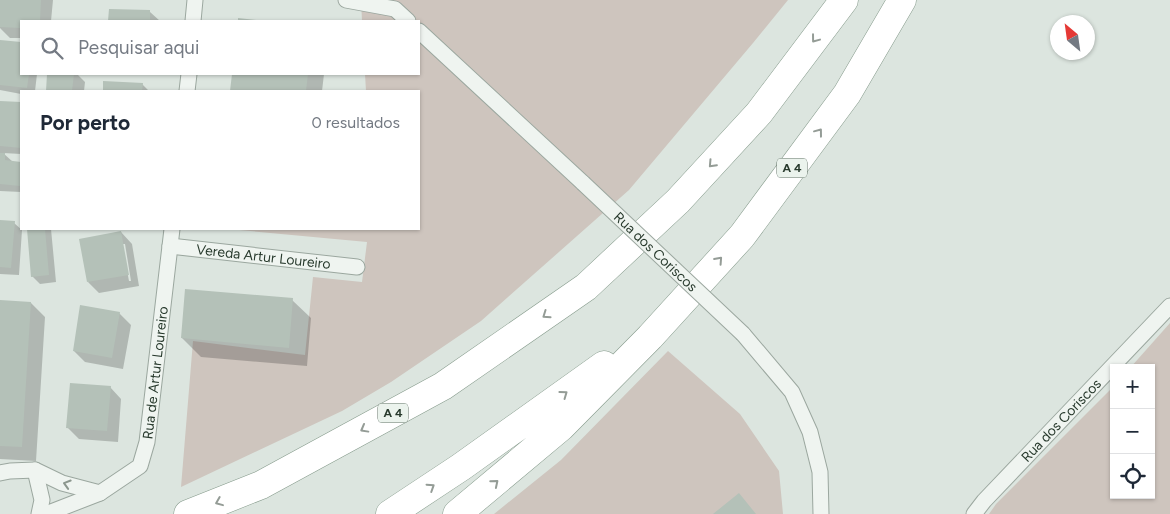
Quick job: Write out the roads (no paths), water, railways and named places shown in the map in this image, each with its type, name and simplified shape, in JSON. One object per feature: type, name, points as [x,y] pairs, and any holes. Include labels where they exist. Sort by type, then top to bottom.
[{"type":"highway","name":"A 4","points":[[188,514],[261,485],[442,386],[586,287],[678,201],[759,113],[844,0]]},
{"type":"highway","name":"A 4","points":[[457,514],[561,427],[664,323],[742,236],[847,94],[902,0]]},
{"type":"highway","name":"A 4","points":[[390,514],[461,467],[664,323]]},
{"type":"street","points":[[193,20],[195,0]]},
{"type":"street","points":[[346,0],[395,9],[407,20]]},
{"type":"street","name":"Rua dos Coriscos","points":[[420,32],[744,334],[792,392],[810,432],[820,472],[820,514]]},
{"type":"street","points":[[187,90],[189,75]]},
{"type":"street","name":"Rua de Artur Loureiro","points":[[46,514],[100,493],[140,466],[147,442],[172,230]]},
{"type":"street","name":"Vereda Artur Loureiro","points":[[170,246],[356,267]]},
{"type":"street","name":"Rua dos Coriscos","points":[[974,514],[984,501],[1170,306]]},
{"type":"street","points":[[0,473],[10,470],[35,470],[62,483],[100,493]]},
{"type":"street","points":[[35,470],[42,500],[39,514]]}]
